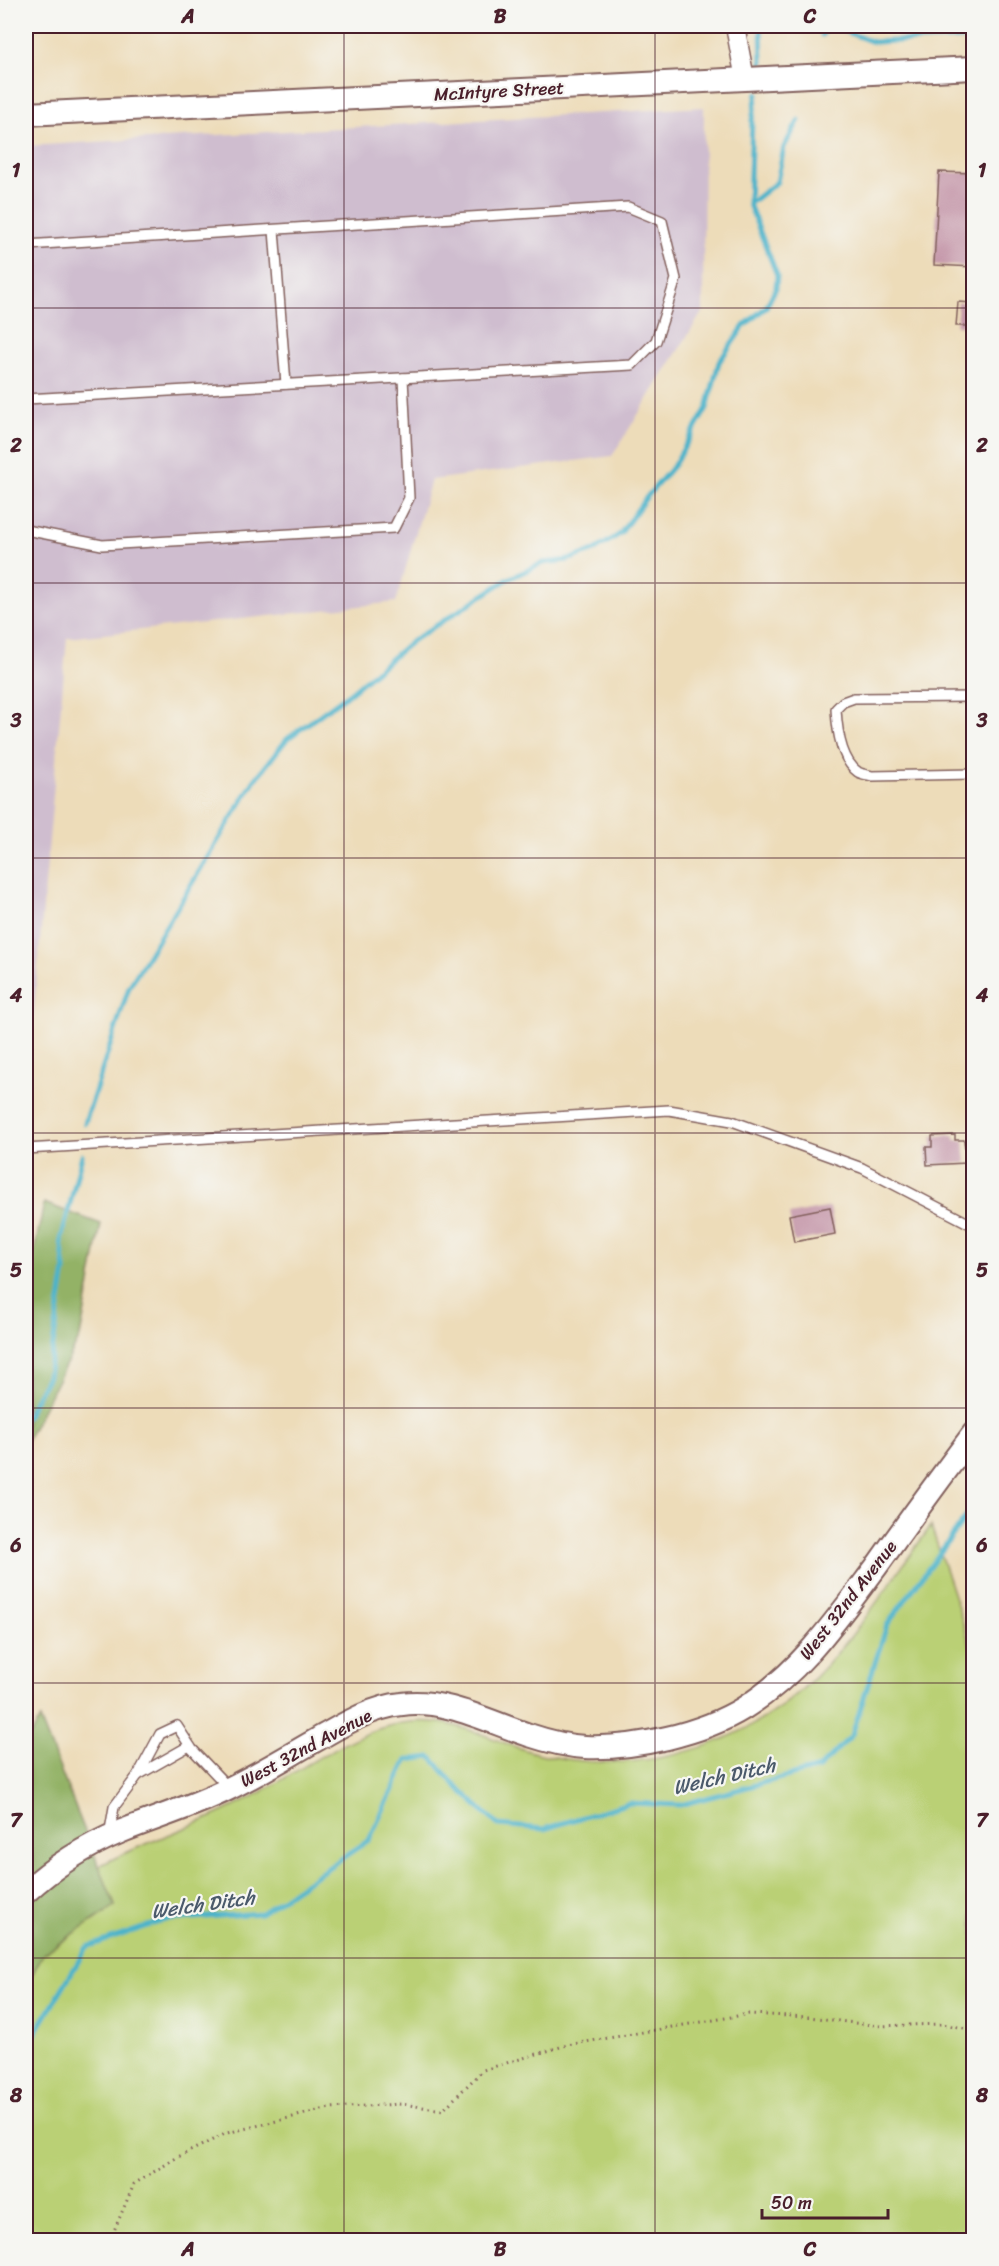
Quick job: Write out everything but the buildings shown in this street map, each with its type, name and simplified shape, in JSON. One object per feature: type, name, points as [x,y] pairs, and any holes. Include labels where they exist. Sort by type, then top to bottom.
[{"type":"street","points":[[735,26],[745,79]]},
{"type":"street","name":"McIntyre Street","points":[[26,114],[974,69]]},
{"type":"street","name":"West 32nd Avenue","points":[[26,1892],[45,1875],[82,1850],[230,1788],[373,1710],[402,1703],[427,1704],[456,1710],[530,1736],[583,1747],[616,1746],[669,1737],[710,1724],[742,1709],[770,1690],[800,1664],[834,1624],[974,1433]]},
{"type":"lane","points":[[26,245],[628,207],[662,221],[676,279],[656,341],[632,365],[26,399]]},
{"type":"lane","points":[[274,230],[286,384]]},
{"type":"lane","points":[[26,530],[102,545],[394,528],[409,498],[403,378]]},
{"type":"lane","points":[[974,697],[854,698],[843,702],[836,709],[837,727],[846,757],[858,772],[872,776],[974,774]]},
{"type":"lane","points":[[26,1149],[669,1110],[732,1121],[862,1168],[974,1226]]},
{"type":"lane","points":[[109,1838],[114,1807],[138,1775],[160,1734],[177,1726],[189,1746],[230,1788]]},
{"type":"lane","points":[[138,1775],[189,1746]]},
{"type":"path","points":[[110,2241],[134,2184],[178,2157],[227,2133],[330,2108],[402,2104],[442,2110],[483,2070],[567,2044],[749,2014],[809,2017],[878,2026],[942,2024],[974,2030]]},
{"type":"shaded area","points":[[704,107],[703,311],[612,456],[431,480],[396,602],[67,638],[26,1099],[26,146]]},
{"type":"green space","points":[[44,1203],[101,1224],[80,1337],[26,1442],[26,1290]]},
{"type":"green space","points":[[931,1526],[973,1653],[973,2240],[26,2240],[26,1986],[43,1954],[115,1906],[99,1866],[224,1812],[346,1743],[390,1726],[411,1722],[448,1724],[535,1753],[600,1762],[634,1761],[667,1756],[700,1748],[732,1735],[762,1719],[790,1700],[815,1677],[861,1623]]},
{"type":"green space","points":[[40,1719],[115,1906],[43,1954],[26,1986],[26,1743]]},
{"type":"waterway","points":[[761,26],[762,63]]},
{"type":"waterway","points":[[822,35],[825,30],[833,27],[873,42],[966,38],[974,35]]},
{"type":"waterway","points":[[85,1123],[129,987],[254,781],[287,739],[351,692],[412,641],[508,579],[543,563],[568,560],[595,550],[620,534],[645,499],[674,465],[707,408],[719,362],[744,326],[766,307],[776,288],[777,275],[749,204],[752,120],[757,94]]},
{"type":"waterway","points":[[749,204],[777,182],[784,147],[799,120]]},
{"type":"waterway","points":[[26,1417],[48,1376],[65,1270],[61,1240],[82,1155]]},
{"type":"waterway","name":"Welch Ditch","points":[[26,2049],[87,1947],[166,1920],[261,1913],[369,1840],[407,1760],[431,1757],[454,1784],[498,1825],[544,1829],[629,1803],[680,1805],[819,1768],[852,1735],[887,1625],[974,1506]]}]
